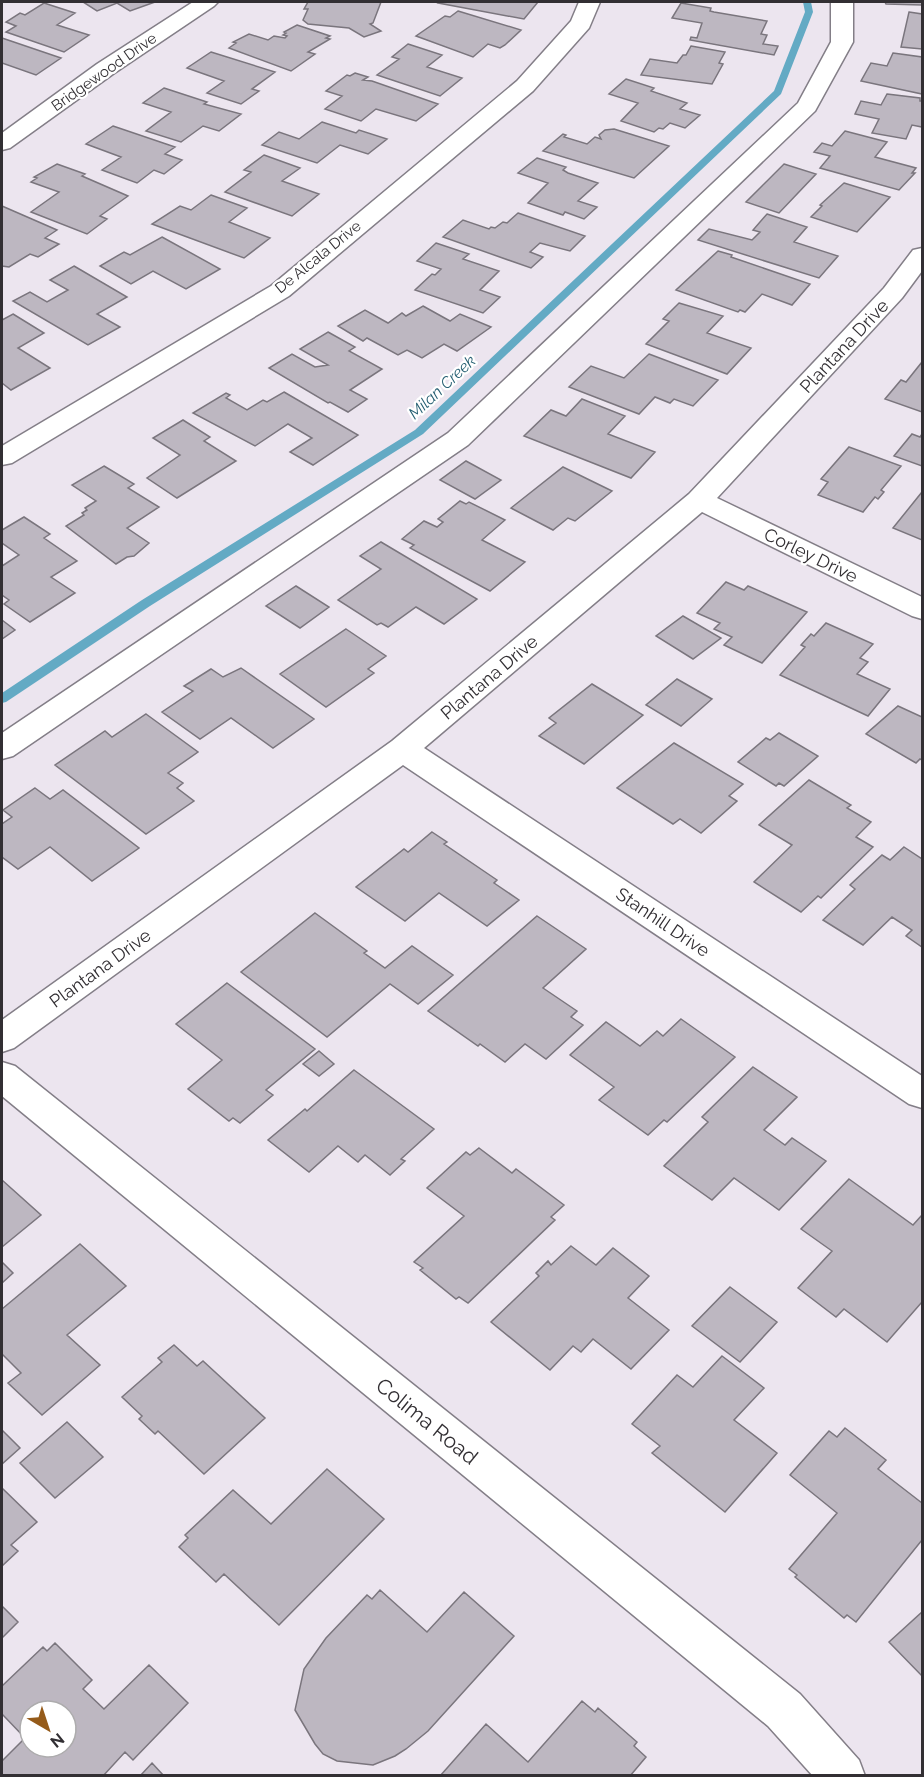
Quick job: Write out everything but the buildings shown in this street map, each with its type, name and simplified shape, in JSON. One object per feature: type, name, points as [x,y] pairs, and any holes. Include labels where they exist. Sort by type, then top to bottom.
[{"type":"street","name":"Bridgewood Drive","points":[[2,143],[105,69],[207,2]]},
{"type":"street","name":"De Alcala Drive","points":[[2,457],[280,291],[525,86],[580,23],[589,2]]},
{"type":"street","points":[[2,748],[458,439],[807,106],[843,42],[842,2]]},
{"type":"street","name":"Plantana Drive","points":[[2,1038],[403,749],[699,500],[903,296],[922,255]]},
{"type":"street","name":"Corley Drive","points":[[699,500],[922,609]]},
{"type":"street","name":"Stanhill Drive","points":[[403,749],[922,1094]]},
{"type":"street","name":"Colima Road","points":[[2,1076],[784,1710],[843,1776]]},
{"type":"waterway","name":"Milan Creek","points":[[2,699],[146,603],[419,432],[778,92],[809,12],[807,2]]}]
